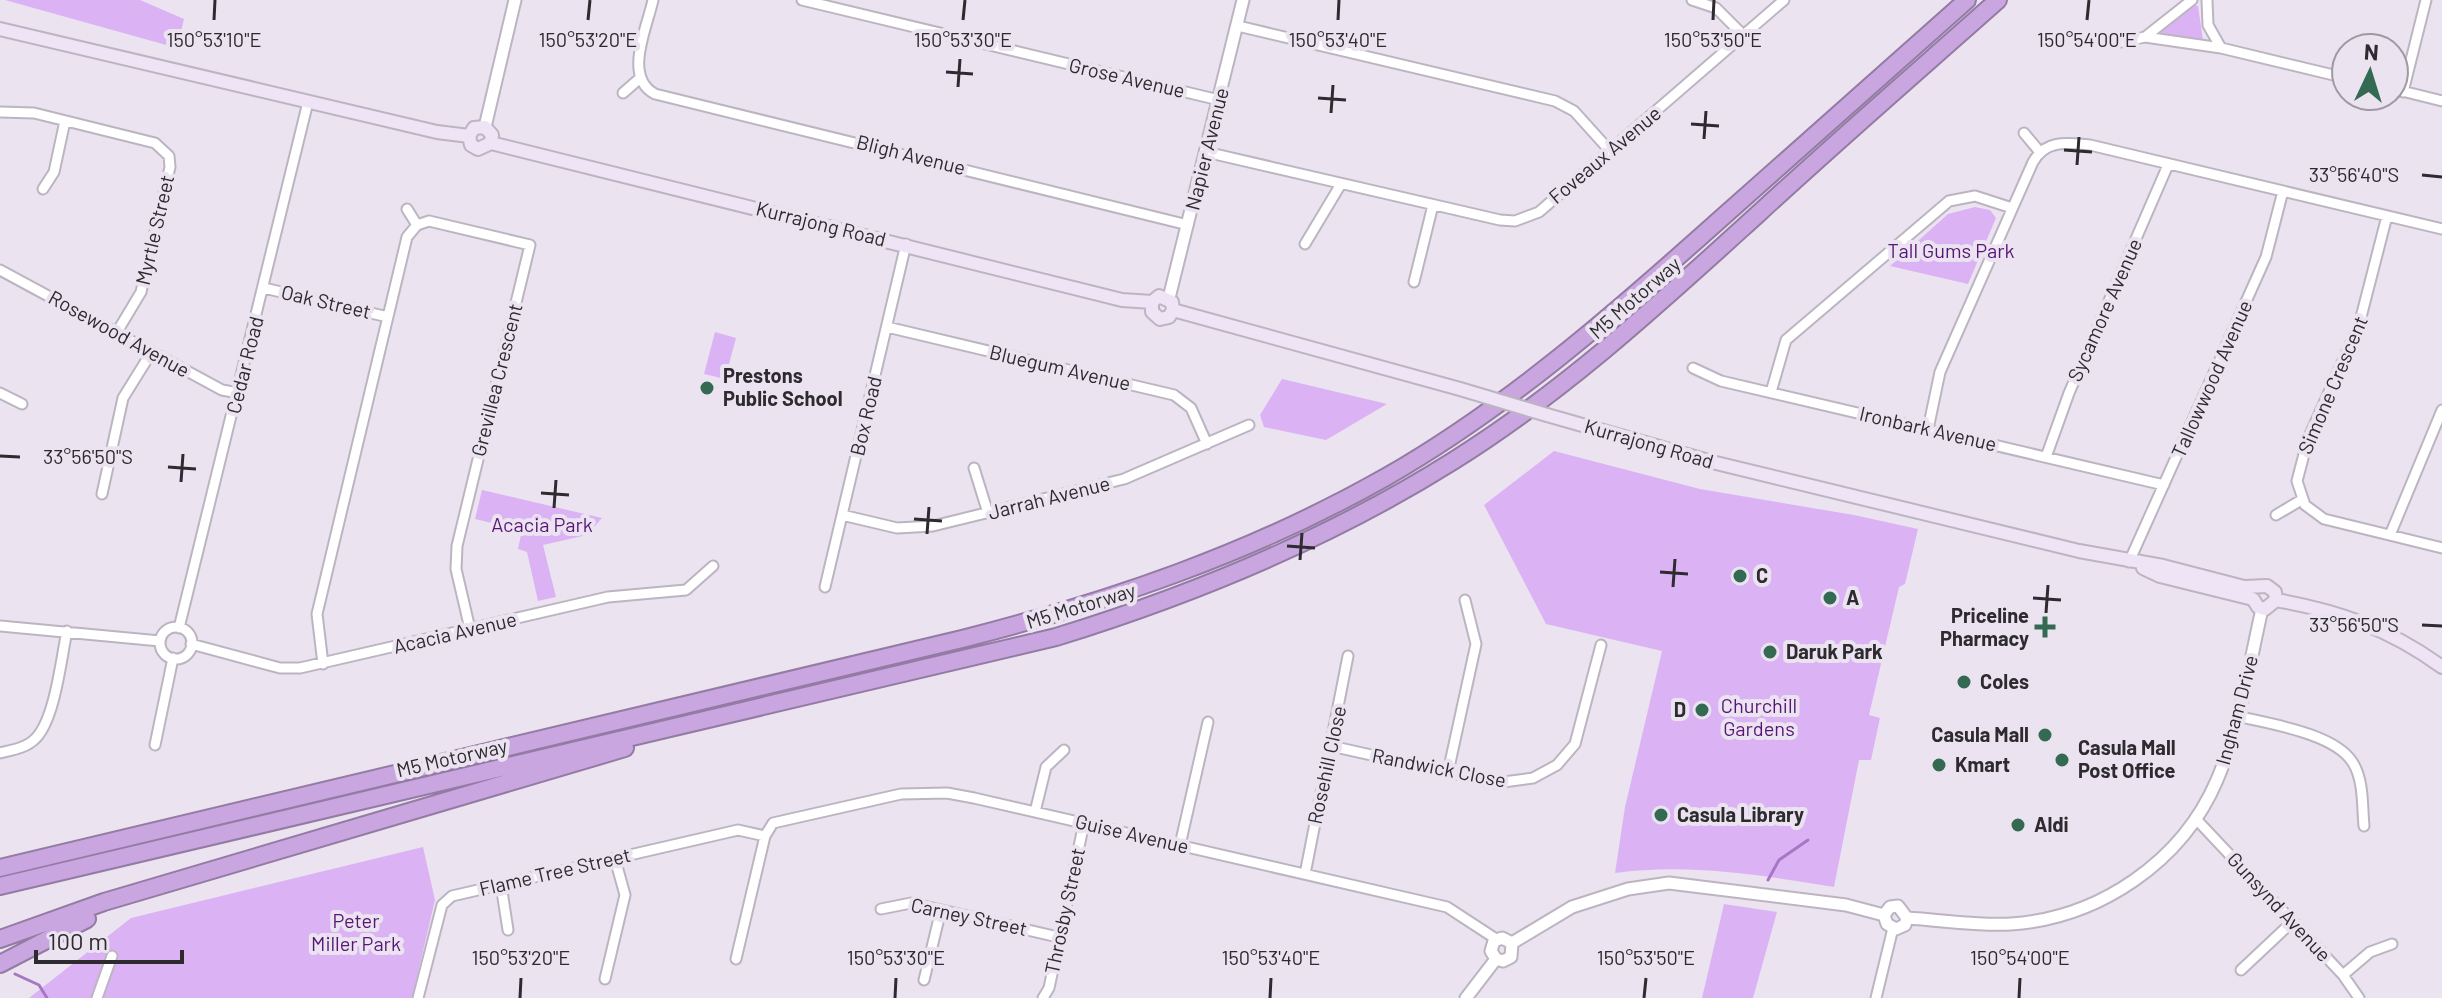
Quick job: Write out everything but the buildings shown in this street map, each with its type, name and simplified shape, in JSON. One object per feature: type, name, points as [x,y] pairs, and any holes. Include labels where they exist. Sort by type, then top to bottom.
[{"type":"highway","name":"M5 Motorway","points":[[1,867],[962,639],[1099,602],[1246,548],[1386,477],[1535,377],[1625,304],[1967,0]]},
{"type":"highway","name":"M5 Motorway","points":[[0,886],[1056,637],[1152,606],[1273,558],[1417,484],[1541,401],[1609,348],[1998,0]]},
{"type":"highway","points":[[0,939],[104,902],[839,689]]},
{"type":"highway","points":[[0,964],[41,940],[107,911],[403,813]]},
{"type":"main road","points":[[0,29],[437,132],[469,136]]},
{"type":"main road","points":[[485,127],[492,135],[491,143],[478,149],[471,145],[469,136],[474,128],[485,127]]},
{"type":"main road","name":"Kurrajong Road","points":[[491,143],[1122,300],[1152,302]]},
{"type":"main road","points":[[1159,296],[1171,304],[1169,317],[1160,319],[1152,312],[1152,302],[1159,296]]},
{"type":"main road","name":"Kurrajong Road","points":[[1171,304],[1712,462],[2129,562],[2163,566],[2257,599],[2271,588],[2276,600]]},
{"type":"main road","points":[[2257,599],[2272,607],[2276,600],[2361,620],[2409,644],[2442,667]]},
{"type":"main road","points":[[2409,644],[2442,674]]},
{"type":"street","points":[[485,127],[515,0]]},
{"type":"street","points":[[623,93],[639,79],[638,65],[653,0]]},
{"type":"street","name":"Grose Avenue","points":[[802,0],[1219,100]]},
{"type":"street","name":"Napier Avenue","points":[[1171,304],[1243,0]]},
{"type":"street","points":[[1692,0],[1716,8],[1744,36]]},
{"type":"street","name":"Foveaux Avenue","points":[[1206,152],[1515,221],[1539,212],[1784,0]]},
{"type":"street","points":[[2145,37],[2192,0]]},
{"type":"street","points":[[2207,0],[2208,25],[2221,48]]},
{"type":"street","points":[[2410,51],[2426,0]]},
{"type":"street","points":[[1238,26],[1555,101],[1574,111],[1611,152]]},
{"type":"street","points":[[2122,42],[2145,37],[2221,48],[2330,74]]},
{"type":"street","name":"Bligh Avenue","points":[[639,79],[655,94],[1188,225]]},
{"type":"street","points":[[2410,93],[2442,101]]},
{"type":"street","name":"Cedar Road","points":[[179,628],[308,102]]},
{"type":"street","name":"Myrtle Street","points":[[0,112],[34,113],[155,143],[169,156],[170,167],[141,292],[117,332]]},
{"type":"street","points":[[43,189],[54,172],[65,121]]},
{"type":"street","points":[[2024,133],[2039,151]]},
{"type":"street","points":[[1928,429],[1940,372],[2012,208],[2039,151],[2058,143],[2090,145],[2442,229]]},
{"type":"street","name":"Sycamore Avenue","points":[[2046,457],[2069,393],[2168,165]]},
{"type":"street","points":[[1305,244],[1341,184]]},
{"type":"street","name":"Tallowwood Avenue","points":[[2129,562],[2266,257],[2283,191]]},
{"type":"street","points":[[1771,392],[1786,340],[1949,201],[1975,196],[2012,208]]},
{"type":"street","points":[[1414,282],[1433,205]]},
{"type":"street","points":[[323,664],[317,614],[407,237],[417,225],[407,209]]},
{"type":"street","name":"Simone Crescent","points":[[2303,499],[2297,481],[2298,470],[2359,325],[2387,216]]},
{"type":"street","name":"Grevillea Crescent","points":[[417,225],[433,221],[530,245],[457,546],[456,569],[470,629]]},
{"type":"street","name":"Box Road","points":[[825,587],[906,244]]},
{"type":"street","name":"Rosewood Avenue","points":[[0,270],[222,390],[239,393]]},
{"type":"street","name":"Oak Street","points":[[264,288],[388,317]]},
{"type":"street","name":"Bluegum Avenue","points":[[887,327],[1174,395],[1191,408],[1207,444]]},
{"type":"street","points":[[102,494],[123,398],[151,353]]},
{"type":"street","name":"Ironbark Avenue","points":[[1693,368],[1710,378],[2164,485]]},
{"type":"street","points":[[0,393],[22,404]]},
{"type":"street","points":[[2390,535],[2442,410]]},
{"type":"street","name":"Jarrah Avenue","points":[[842,515],[910,529],[988,513],[1124,479],[1249,425]]},
{"type":"street","points":[[2430,437],[2442,441]]},
{"type":"street","points":[[974,468],[988,513]]},
{"type":"street","points":[[2276,515],[2303,499],[2313,513],[2324,519],[2442,548]]},
{"type":"street","name":"Acacia Avenue","points":[[191,644],[280,668],[323,664],[608,597],[686,590],[713,566]]},
{"type":"street","name":"Ingham Drive","points":[[1907,918],[1998,925],[2033,921],[2107,897],[2142,875],[2165,855],[2196,819],[2219,777],[2237,716],[2257,599]]},
{"type":"street","points":[[1448,772],[1476,644],[1465,600]]},
{"type":"street","points":[[0,626],[160,641]]},
{"type":"street","points":[[179,628],[189,635],[191,644],[188,653],[173,658],[165,654],[160,641],[165,632],[179,628]]},
{"type":"street","points":[[0,753],[30,743],[40,732],[48,715],[67,631]]},
{"type":"street","name":"Randwick Close","points":[[1331,746],[1508,783],[1533,778],[1557,765],[1575,744],[1582,729],[1601,645]]},
{"type":"street","name":"Rosehill Close","points":[[1305,874],[1348,656]]},
{"type":"street","points":[[155,745],[173,658]]},
{"type":"street","points":[[2237,716],[2320,738],[2352,762],[2361,788],[2364,826]]},
{"type":"street","points":[[1180,845],[1208,722]]},
{"type":"street","points":[[1035,812],[1046,767],[1064,750]]},
{"type":"street","name":"Guise Avenue","points":[[765,836],[768,828],[781,819],[901,794],[947,793],[1447,907],[1496,939]]},
{"type":"street","name":"Gunsynd Avenue","points":[[2196,819],[2343,975],[2359,998]]},
{"type":"street","name":"Throsby Street","points":[[1043,998],[1049,988],[1084,823]]},
{"type":"street","name":"Flame Tree Street","points":[[418,998],[445,899],[738,830],[765,836]]},
{"type":"street","points":[[736,959],[765,836]]},
{"type":"street","points":[[605,979],[625,895],[615,859]]},
{"type":"street","points":[[1512,943],[1572,907],[1628,889],[1669,883],[1833,903],[1884,915]]},
{"type":"street","points":[[501,885],[508,930]]},
{"type":"street","name":"Carney Street","points":[[881,909],[901,902],[1058,937]]},
{"type":"street","points":[[1898,906],[1907,918],[1903,927],[1893,928],[1887,924],[1884,915],[1890,907],[1898,906]]},
{"type":"street","points":[[924,980],[941,910]]},
{"type":"street","points":[[2241,970],[2291,923]]},
{"type":"street","points":[[1876,998],[1893,928]]},
{"type":"street","points":[[1496,959],[1491,947],[1496,939],[1505,938],[1512,943]]},
{"type":"street","points":[[1496,959],[1503,961],[1511,957],[1512,943]]},
{"type":"street","points":[[2343,975],[2370,952],[2392,944]]},
{"type":"street","points":[[97,998],[112,956]]},
{"type":"street","points":[[1466,998],[1496,959]]},
{"type":"green space","points":[[5,0],[140,0],[184,19],[177,48]]},
{"type":"green space","points":[[2192,5],[2198,6],[2203,40],[2161,35],[2160,28]]},
{"type":"green space","name":"Tall Gums Park","points":[[1975,207],[1990,210],[1996,218],[1968,284],[1890,266],[1948,214]]},
{"type":"green space","points":[[715,332],[736,338],[725,379],[704,374]]},
{"type":"green space","points":[[1282,379],[1387,404],[1326,440],[1264,427],[1260,415]]},
{"type":"green space","name":"Churchill Gardens","points":[[1554,451],[1700,489],[1918,529],[1905,584],[1899,587],[1869,715],[1880,718],[1871,760],[1859,760],[1834,887],[1697,870],[1615,873],[1625,807],[1662,651],[1546,624],[1484,505]]},
{"type":"green space","name":"Acacia Park","points":[[482,490],[602,518],[587,535],[543,545],[556,597],[538,601],[527,552],[518,549],[522,530],[475,519]]},
{"type":"green space","name":"Peter Miller Park","points":[[423,847],[435,900],[412,998],[29,998],[131,918]]},
{"type":"green space","points":[[1724,904],[1777,912],[1753,998],[1702,998]]},
{"type":"waterway","points":[[1768,880],[1779,860],[1808,840]]},
{"type":"waterway","points":[[15,974],[39,985],[47,998]]},
{"type":"place","name":"Prestons Public School","points":[[707,388]]},
{"type":"place","name":"C","points":[[1740,576]]},
{"type":"place","name":"A","points":[[1830,598]]},
{"type":"place","name":"Priceline Pharmacy","points":[[2045,627]]},
{"type":"place","name":"Daruk Park","points":[[1770,652]]},
{"type":"place","name":"Coles","points":[[1964,682]]},
{"type":"place","name":"D","points":[[1702,710]]},
{"type":"place","name":"Casula Mall","points":[[2045,735]]},
{"type":"place","name":"Casula Mall Post Office","points":[[2062,760]]},
{"type":"place","name":"Kmart","points":[[1939,765]]},
{"type":"place","name":"Casula Library","points":[[1661,815]]},
{"type":"place","name":"Aldi","points":[[2018,825]]}]
